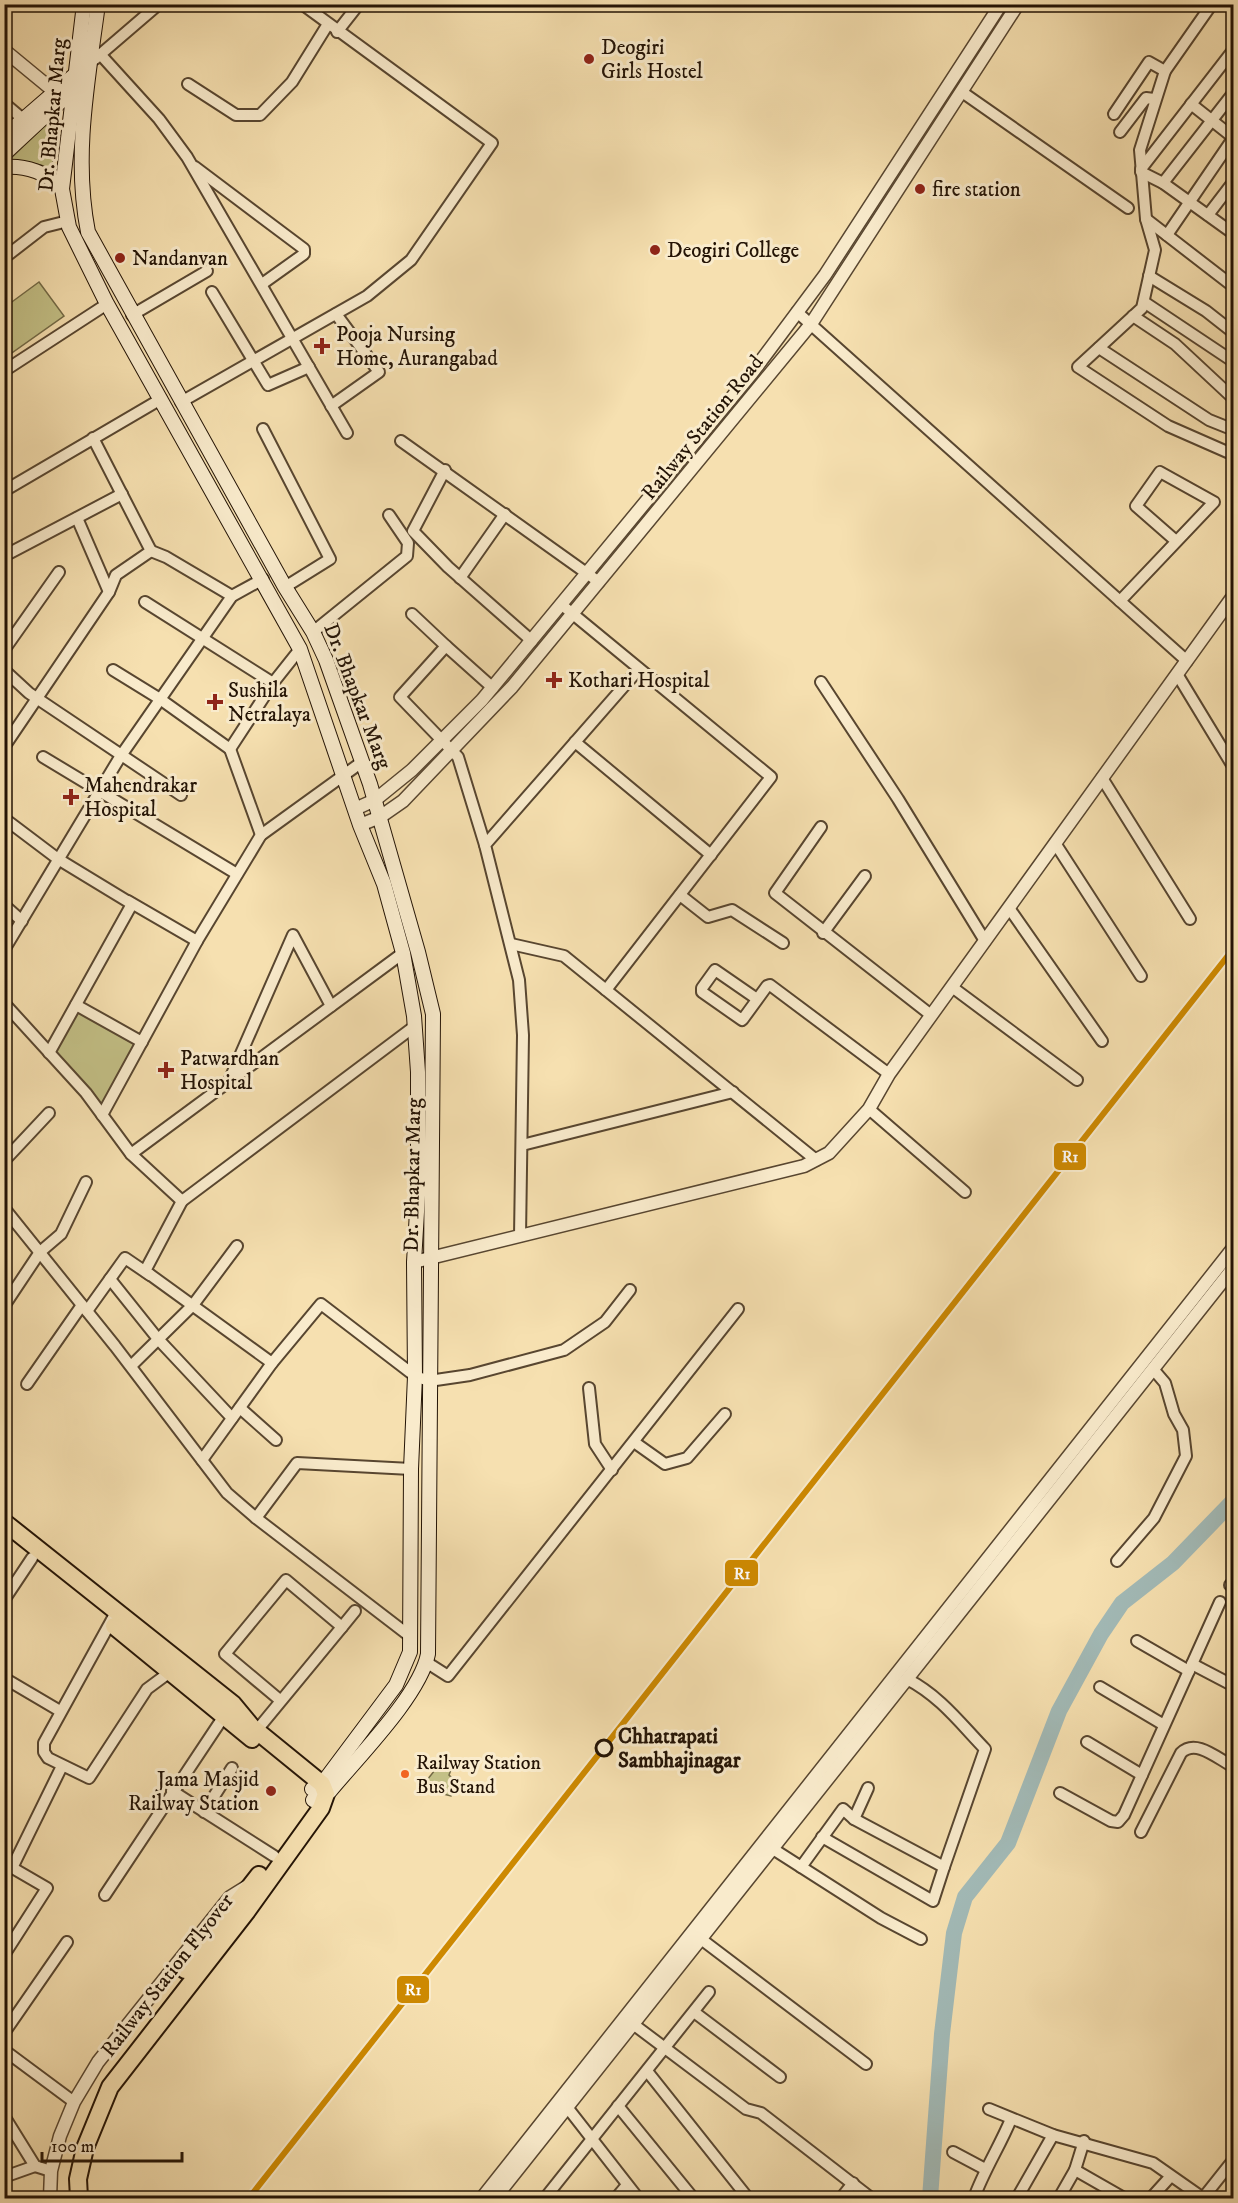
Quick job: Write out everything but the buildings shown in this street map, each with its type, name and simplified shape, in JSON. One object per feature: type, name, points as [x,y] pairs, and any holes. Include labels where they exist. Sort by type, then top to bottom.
[{"type":"main road","name":"Dr. Bhapkar Marg","points":[[84,4],[81,198],[88,232],[151,349],[285,587],[313,632],[326,660],[375,800],[433,1014],[426,1662]]},
{"type":"main road","name":"Dr. Bhapkar Marg","points":[[82,76],[95,58],[98,4]]},
{"type":"main road","points":[[4,154],[82,76]]},
{"type":"main road","name":"Dr. Bhapkar Marg","points":[[65,94],[62,189],[68,221],[107,304],[263,579],[300,649],[360,825],[384,884],[403,953],[415,1026],[418,1072],[418,1195],[414,1262],[415,1376],[411,1469],[411,1637],[408,1661],[396,1685],[318,1792]]},
{"type":"main road","points":[[4,136],[24,120],[65,94]]},
{"type":"main road","points":[[4,167],[36,171],[53,178],[62,189]]},
{"type":"main road","points":[[137,357],[151,349]]},
{"type":"main road","points":[[4,1522],[113,1618]]},
{"type":"main road","points":[[4,1537],[113,1618],[228,1710],[318,1792]]},
{"type":"main road","points":[[318,1792],[409,1695],[426,1662]]},
{"type":"main road","points":[[228,1710],[257,1730],[318,1792]]},
{"type":"main road","name":"Railway Station Flyover","points":[[79,2199],[78,2180],[85,2148],[110,2087],[241,1908],[252,1885],[318,1792]]},
{"type":"main road","name":"Railway Station Flyover","points":[[70,2199],[69,2177],[76,2144],[97,2088],[113,2063],[321,1808],[318,1792]]},
{"type":"street","points":[[159,4],[95,58],[159,119],[190,163],[347,433]]},
{"type":"street","points":[[181,402],[367,296],[411,260],[492,143],[302,4]]},
{"type":"street","points":[[338,32],[359,4]]},
{"type":"street","name":"Railway Station Road","points":[[360,825],[380,817],[403,801],[512,687],[811,324],[1018,4]]},
{"type":"street","points":[[1212,4],[1165,71],[1154,99],[1140,150],[1146,219],[1155,249],[1142,308],[1078,367],[1168,426],[1233,455]]},
{"type":"street","name":"Railway Station Road","points":[[355,809],[375,800],[412,770],[493,687],[752,372],[825,275],[999,6]]},
{"type":"street","points":[[188,84],[236,116],[260,115],[292,82],[328,24]]},
{"type":"street","points":[[1141,170],[1233,49]]},
{"type":"street","points":[[4,50],[65,94]]},
{"type":"street","points":[[1113,114],[1149,62],[1165,71]]},
{"type":"street","points":[[962,92],[1128,208]]},
{"type":"street","points":[[1163,183],[1213,122],[1233,92]]},
{"type":"street","points":[[1120,132],[1146,98],[1154,99]]},
{"type":"street","points":[[4,103],[24,120]]},
{"type":"street","points":[[1167,235],[1233,137],[1191,104]]},
{"type":"street","points":[[190,163],[304,249],[304,254],[262,284]]},
{"type":"street","points":[[1141,170],[1233,232]]},
{"type":"street","points":[[1208,215],[1233,182]]},
{"type":"street","points":[[1146,219],[1233,287]]},
{"type":"street","points":[[4,258],[44,227],[68,221]]},
{"type":"street","points":[[132,315],[207,271]]},
{"type":"street","points":[[1149,276],[1206,311],[1233,333]]},
{"type":"street","points":[[212,292],[268,385],[309,367]]},
{"type":"street","points":[[1144,302],[1233,362]]},
{"type":"street","points":[[4,370],[107,304]]},
{"type":"street","points":[[797,312],[1187,661]]},
{"type":"street","points":[[331,405],[379,372],[336,314]]},
{"type":"street","points":[[1133,316],[1175,345],[1233,399]]},
{"type":"street","points":[[1100,348],[1209,420],[1233,430]]},
{"type":"street","points":[[4,491],[161,399]]},
{"type":"street","points":[[263,429],[330,559],[285,587]]},
{"type":"street","points":[[93,438],[151,551],[166,557],[232,596]]},
{"type":"street","points":[[401,441],[599,582]]},
{"type":"street","points":[[445,471],[413,531],[460,578],[532,641]]},
{"type":"street","points":[[1120,601],[1214,502],[1160,472],[1136,507],[1176,542]]},
{"type":"street","points":[[4,556],[122,494]]},
{"type":"street","points":[[460,578],[505,514]]},
{"type":"street","points":[[313,632],[407,556],[408,543],[389,515]]},
{"type":"street","points":[[77,518],[109,592]]},
{"type":"street","points":[[4,747],[35,698],[109,592],[116,575],[151,551]]},
{"type":"street","points":[[4,650],[59,572]]},
{"type":"street","points":[[4,950],[97,792],[202,638],[232,596],[263,579]]},
{"type":"street","points":[[414,1262],[804,1166],[829,1153],[868,1109],[889,1074],[1233,595]]},
{"type":"street","points":[[145,602],[273,683]]},
{"type":"street","points":[[562,605],[771,777],[606,990]]},
{"type":"street","points":[[412,614],[493,687]]},
{"type":"street","points":[[446,646],[400,697],[453,749],[485,845],[511,944],[519,980],[524,1035],[520,1236]]},
{"type":"street","points":[[230,749],[273,683],[300,649]]},
{"type":"street","points":[[485,845],[639,669]]},
{"type":"street","points":[[4,670],[35,698],[120,757],[181,795]]},
{"type":"street","points":[[113,670],[160,699],[230,749],[261,836]]},
{"type":"street","points":[[1177,674],[1233,768]]},
{"type":"street","points":[[821,682],[898,799],[985,941]]},
{"type":"street","points":[[575,742],[711,855]]},
{"type":"street","points":[[43,757],[97,792],[237,874]]},
{"type":"street","points":[[102,1115],[197,941],[261,836],[362,762]]},
{"type":"street","points":[[1102,778],[1190,919]]},
{"type":"street","points":[[5,819],[58,859],[197,941]]},
{"type":"street","points":[[821,827],[775,893],[931,1015]]},
{"type":"street","points":[[1055,843],[1141,976]]},
{"type":"street","points":[[824,933],[865,876]]},
{"type":"street","points":[[680,895],[708,917],[732,910],[783,943]]},
{"type":"street","points":[[49,1053],[132,904],[123,898]]},
{"type":"street","points":[[4,905],[22,921]]},
{"type":"street","points":[[1009,908],[1102,1041]]},
{"type":"street","points":[[229,1081],[293,935],[331,1006]]},
{"type":"street","points":[[511,944],[564,956],[816,1160]]},
{"type":"street","points":[[131,1154],[403,953]]},
{"type":"street","points":[[757,999],[715,970],[702,988],[702,992],[742,1020],[767,986],[771,985],[889,1074]]},
{"type":"street","points":[[952,987],[1077,1080]]},
{"type":"street","points":[[4,1003],[102,1115],[131,1154],[182,1201]]},
{"type":"street","points":[[76,1005],[142,1042]]},
{"type":"street","points":[[150,1275],[145,1271],[182,1201],[415,1026]]},
{"type":"street","points":[[522,1145],[733,1092]]},
{"type":"street","points":[[868,1109],[965,1192]]},
{"type":"street","points":[[4,1161],[49,1113]]},
{"type":"street","points":[[4,1306],[40,1252],[61,1234],[86,1182]]},
{"type":"street","points":[[4,1208],[85,1308],[227,1492],[256,1518],[411,1637]]},
{"type":"street","points":[[130,1366],[193,1305],[237,1246]]},
{"type":"street","points":[[482,2199],[1232,1253]]},
{"type":"street","points":[[27,1384],[125,1258],[272,1363]]},
{"type":"street","points":[[495,2199],[1233,1267]]},
{"type":"street","points":[[110,1280],[158,1339],[232,1418]]},
{"type":"street","points":[[202,1460],[272,1363],[321,1304],[415,1376],[429,1381],[512,1365],[564,1350],[605,1322],[630,1290]]},
{"type":"street","points":[[426,1662],[448,1677],[738,1309]]},
{"type":"street","points":[[1117,1561],[1154,1518],[1163,1496],[1186,1456],[1183,1430],[1174,1414],[1165,1383],[1153,1369]]},
{"type":"street","points":[[589,1388],[595,1444],[612,1470]]},
{"type":"street","points":[[240,1408],[276,1440]]},
{"type":"street","points":[[634,1442],[665,1464],[687,1458],[725,1414]]},
{"type":"street","points":[[256,1518],[297,1462],[411,1469]]},
{"type":"street","points":[[4,1600],[32,1558]]},
{"type":"street","points":[[280,1701],[225,1654],[286,1580],[342,1627]]},
{"type":"street","points":[[1060,1793],[1118,1822],[1124,1815],[1220,1602]]},
{"type":"street","points":[[257,1730],[355,1611]]},
{"type":"street","points":[[113,1618],[60,1711],[44,1743],[44,1752],[62,1766],[87,1778],[90,1777],[147,1689],[176,1668]]},
{"type":"street","points":[[1137,1641],[1190,1668],[1233,1686]]},
{"type":"street","points":[[4,1678],[60,1711]]},
{"type":"street","points":[[822,1837],[933,1901],[985,1749],[946,1706],[925,1688],[908,1679]]},
{"type":"street","points":[[1100,1687],[1164,1725]]},
{"type":"street","points":[[105,1895],[228,1710]]},
{"type":"street","points":[[1087,1742],[1142,1775]]},
{"type":"street","points":[[1141,1832],[1182,1753],[1188,1747],[1200,1749],[1233,1767]]},
{"type":"street","points":[[4,1955],[47,1888],[8,1865],[62,1766]]},
{"type":"street","points":[[204,1812],[232,1768]]},
{"type":"street","points":[[854,1819],[868,1788]]},
{"type":"street","points":[[172,1791],[274,1856]]},
{"type":"street","points":[[801,1867],[843,1809],[854,1819],[944,1867]]},
{"type":"street","points":[[772,1849],[881,1918],[921,1939]]},
{"type":"street","points":[[50,2199],[51,2171],[60,2136],[74,2102],[98,2062],[230,1898],[252,1885]]},
{"type":"street","points":[[701,1939],[866,2064]]},
{"type":"street","points":[[4,2033],[67,1942]]},
{"type":"street","points":[[544,2199],[591,2138],[666,2049],[709,1992]]},
{"type":"street","points":[[694,2012],[780,2078]]},
{"type":"street","points":[[633,2024],[746,2109],[761,2114],[871,2199]]},
{"type":"street","points":[[4,2050],[74,2102]]},
{"type":"street","points":[[647,2071],[748,2199]]},
{"type":"street","points":[[618,2106],[693,2199]]},
{"type":"street","points":[[567,2108],[638,2199]]},
{"type":"street","points":[[989,2109],[1053,2134],[1084,2141],[1153,2163],[1203,2198],[1233,2159]]},
{"type":"street","points":[[4,2116],[22,2141],[35,2166]]},
{"type":"street","points":[[974,2199],[985,2169],[999,2147],[1011,2119]]},
{"type":"street","points":[[1017,2199],[1053,2134]]},
{"type":"street","points":[[1059,2199],[1076,2170],[1084,2141]]},
{"type":"street","points":[[953,2152],[985,2169]]},
{"type":"street","points":[[4,2177],[35,2166],[51,2171]]},
{"type":"street","points":[[1076,2170],[1124,2199]]},
{"type":"street","points":[[1151,2199],[1170,2177]]},
{"type":"street","points":[[841,2199],[853,2183]]},
{"type":"street","points":[[616,2199],[627,2185]]},
{"type":"shaded area","points":[[53,118],[57,120],[52,170],[41,165],[8,161]]},
{"type":"shaded area","points":[[39,282],[64,316],[6,357],[5,307]]},
{"type":"shaded area","points":[[76,1011],[137,1044],[101,1106],[54,1052]]},
{"type":"shaded area","points":[[443,1760],[452,1767],[449,1775],[458,1784],[458,1791],[451,1796],[423,1789],[423,1785]]},
{"type":"waterway","points":[[930,2198],[942,2034],[954,1933],[965,1897],[1008,1843],[1059,1711],[1101,1634],[1122,1603],[1173,1563],[1234,1500]]},
{"type":"transit line","name":"R1","points":[[249,2198],[1234,948]]},
{"type":"place","name":"Deogiri Girls Hostel","points":[[589,59]]},
{"type":"place","name":"fire station","points":[[920,189]]},
{"type":"place","name":"Deogiri College","points":[[655,250]]},
{"type":"place","name":"Nandanvan","points":[[120,258]]},
{"type":"place","name":"Pooja Nursing Home, Aurangabad","points":[[322,346]]},
{"type":"place","name":"Kothari Hospital","points":[[554,680]]},
{"type":"place","name":"Sushila Netralaya","points":[[215,702]]},
{"type":"place","name":"Mahendrakar Hospital","points":[[71,797]]},
{"type":"place","name":"Patwardhan Hospital","points":[[166,1070]]},
{"type":"place","name":"Chhatrapati Sambhajinagar","points":[[604,1748]]},
{"type":"place","name":"Railway Station Bus Stand","points":[[405,1774]]},
{"type":"place","name":"Jama Masjid Railway Station","points":[[271,1791]]}]
